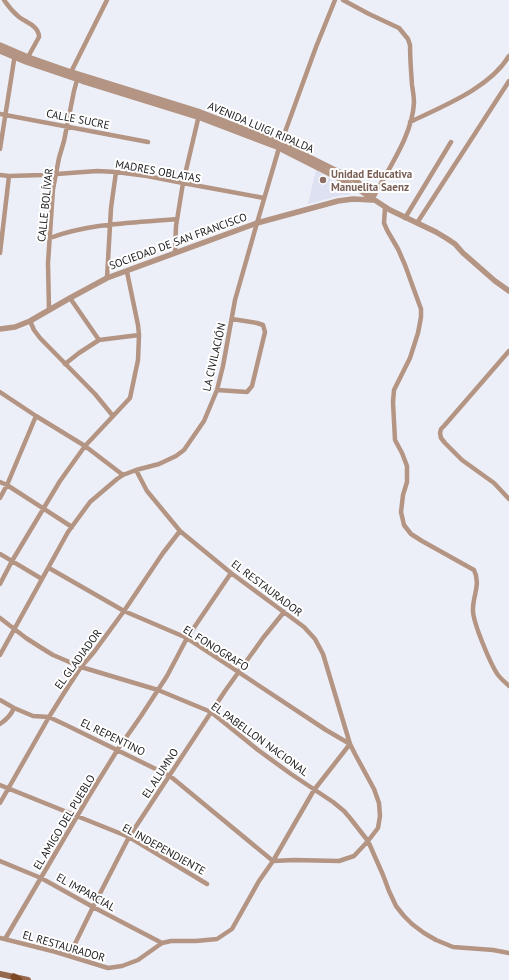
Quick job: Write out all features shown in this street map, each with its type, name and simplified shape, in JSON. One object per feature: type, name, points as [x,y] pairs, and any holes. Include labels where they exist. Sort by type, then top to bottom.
[{"type":"main road","points":[[0,974],[28,980]]},
{"type":"street","points":[[4,0],[13,11],[35,27],[39,34],[39,37],[28,57]]},
{"type":"street","points":[[70,75],[107,0]]},
{"type":"street","name":"LA CIVILACIÓN","points":[[0,655],[68,532],[90,502],[122,475],[159,464],[176,456],[184,450],[204,421],[217,390],[235,300],[280,146],[316,46],[335,0]]},
{"type":"street","points":[[343,0],[399,28],[408,39],[410,45],[414,104],[410,122],[404,139],[390,168],[372,200]]},
{"type":"street","name":"AVENIDA LUIGI RIPALDA","points":[[0,45],[15,54],[70,75],[199,114],[280,146],[350,184],[385,208],[436,232],[455,244],[495,281],[509,291]]},
{"type":"street","name":"AVENIDA LUIGI RIPALDA","points":[[0,50],[28,57],[70,75],[77,80],[199,114]]},
{"type":"street","points":[[0,149],[3,114],[15,54]]},
{"type":"street","points":[[410,122],[465,95],[483,84],[505,63],[509,56]]},
{"type":"street","name":"CALLE BOLÍVAR","points":[[49,310],[48,263],[53,189],[55,174],[77,80]]},
{"type":"street","points":[[417,223],[509,81]]},
{"type":"street","name":"CALLE SUCRE","points":[[3,114],[148,142]]},
{"type":"street","points":[[175,252],[176,226],[183,184],[199,114]]},
{"type":"street","points":[[405,218],[451,142]]},
{"type":"street","name":"MADRES OBLATAS","points":[[0,175],[9,176],[97,171],[116,172],[147,176],[183,184],[264,198]]},
{"type":"street","points":[[107,278],[111,208],[116,172]]},
{"type":"street","points":[[0,253],[9,176]]},
{"type":"street","name":"SOCIEDAD DE SAN FRANCISCO","points":[[0,329],[15,327],[30,321],[107,278],[127,272],[175,252],[257,223],[338,200],[372,200]]},
{"type":"street","points":[[385,208],[384,223],[405,265],[420,309],[421,317],[418,334],[410,358],[394,390],[393,402],[396,440],[408,466],[407,482],[403,495],[401,512],[404,525],[411,534],[474,570],[477,583],[472,610],[477,629],[498,674],[509,686]]},
{"type":"street","points":[[50,238],[89,227],[177,219]]},
{"type":"street","points":[[0,584],[12,561],[60,481],[85,446],[130,398],[138,360],[139,335],[127,272]]},
{"type":"street","points":[[70,298],[99,340]]},
{"type":"street","points":[[217,390],[247,392],[252,386],[265,332],[263,325],[232,319]]},
{"type":"street","points":[[30,321],[34,330],[64,364],[95,394],[113,416]]},
{"type":"street","points":[[64,364],[99,340],[139,335]]},
{"type":"street","points":[[509,351],[441,429],[440,438],[462,460],[494,483],[509,499]]},
{"type":"street","points":[[0,392],[85,446],[122,475]]},
{"type":"street","points":[[0,498],[36,416]]},
{"type":"street","name":"EL RESTAURADOR","points":[[0,938],[56,952],[108,968],[122,966],[138,960],[162,943],[170,941],[217,939],[232,929],[259,881],[273,861],[340,861],[354,856],[378,828],[380,816],[379,803],[374,789],[350,744],[323,654],[314,639],[304,627],[231,573],[180,531],[150,495],[136,470]]},
{"type":"street","points":[[0,482],[72,527]]},
{"type":"street","name":"EL GLADIADOR","points":[[0,803],[48,717],[81,667],[124,611],[163,553],[180,531]]},
{"type":"street","points":[[0,554],[42,579]]},
{"type":"street","name":"EL FONOGRAFO","points":[[49,568],[124,611],[187,638],[326,730],[350,744]]},
{"type":"street","points":[[158,690],[187,638],[231,573]]},
{"type":"street","name":"EL ALUMNO","points":[[69,956],[129,837],[238,672],[284,612]]},
{"type":"street","name":"EL PABELLON NACIONAL","points":[[0,618],[26,638],[53,655],[81,667],[158,690],[211,712],[258,750],[344,810],[368,841],[396,906],[412,924],[436,940],[453,947],[493,950],[509,953]]},
{"type":"street","name":"EL AMIGO DEL PUEBLO","points":[[6,939],[89,796],[158,690]]},
{"type":"street","name":"EL REPENTINO","points":[[0,700],[33,716],[48,717],[66,724],[170,776],[273,861]]},
{"type":"street","points":[[0,724],[10,716],[14,708]]},
{"type":"street","points":[[273,861],[314,790],[350,744]]},
{"type":"street","name":"EL INDEPENDIENTE","points":[[0,785],[129,837],[207,884]]},
{"type":"street","name":"EL IMPARCIAL","points":[[0,861],[41,878],[162,943]]},
{"type":"shaded area","name":"Unidad Educativa Manuelita Saenz","points":[[316,170],[351,193],[349,195],[342,195],[308,204]]},
{"type":"place","name":"Unidad Educativa Manuelita Saenz","points":[[323,180]]}]
